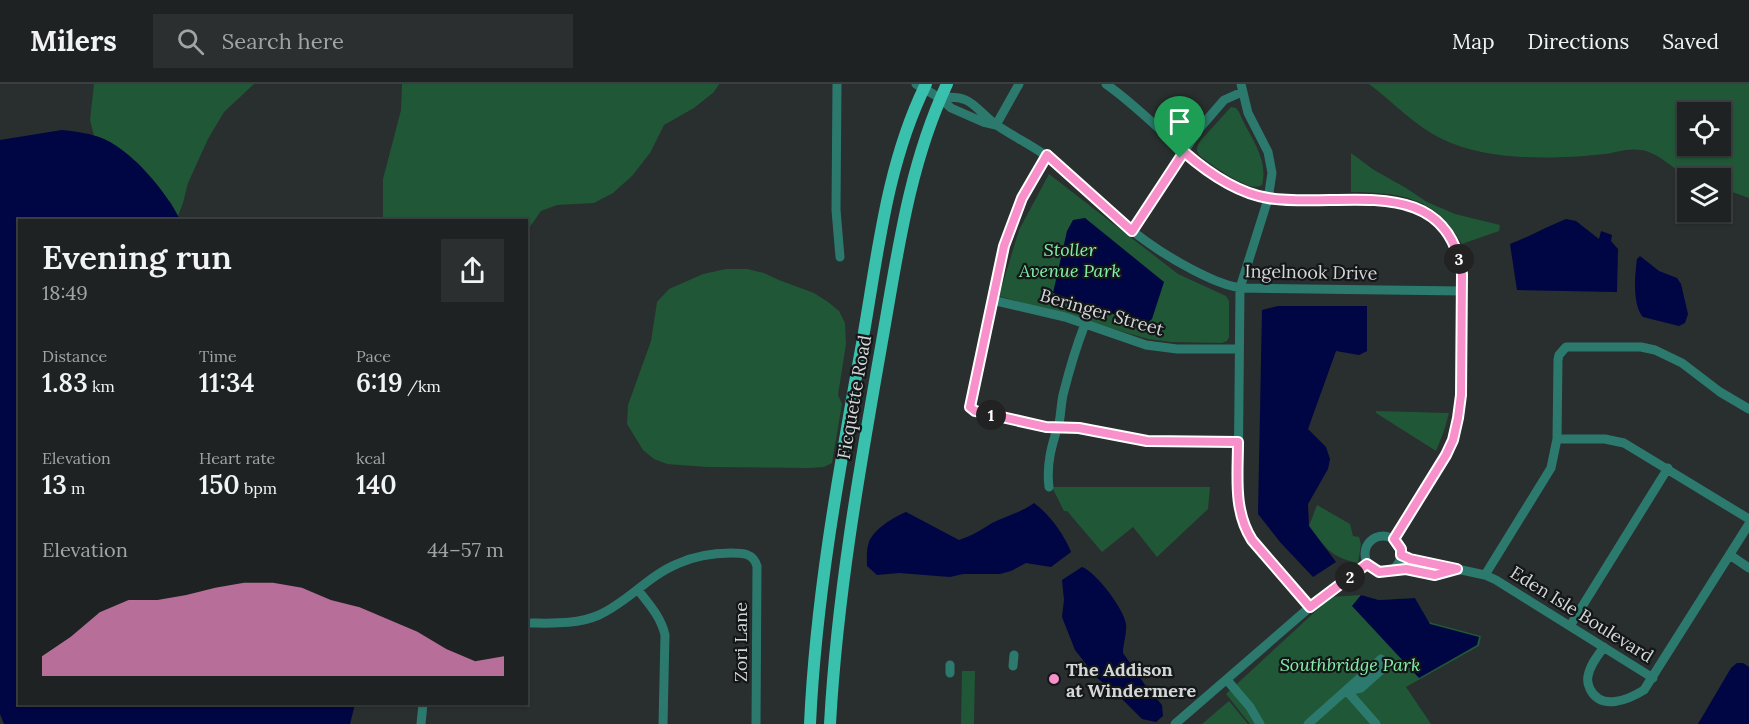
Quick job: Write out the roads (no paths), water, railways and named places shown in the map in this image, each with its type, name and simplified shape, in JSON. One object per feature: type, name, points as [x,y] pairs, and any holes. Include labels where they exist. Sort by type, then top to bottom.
[{"type":"main road","name":"Ficquette Road","points":[[830,724],[840,603],[855,497],[909,196],[924,139],[947,84]]},
{"type":"main road","name":"Ficquette Road","points":[[810,724],[815,650],[827,549],[882,228],[901,146],[922,86]]},
{"type":"street","points":[[837,84],[836,204],[840,257]]},
{"type":"street","points":[[996,125],[1019,84]]},
{"type":"street","points":[[1106,84],[1119,88],[1201,166],[1252,195],[1268,199],[1388,201],[1415,207],[1436,220],[1449,235],[1460,262],[1462,291],[1461,395],[1458,418],[1453,440],[1446,455],[1394,539]]},
{"type":"street","name":"Ingelnook Drive","points":[[922,86],[951,108],[996,125],[1047,155],[1132,231],[1182,264],[1219,282],[1240,288],[1462,291]]},
{"type":"street","points":[[1132,231],[1199,129],[1224,100],[1242,88],[1248,113],[1265,144],[1272,173],[1268,199],[1240,288],[1238,499],[1245,529],[1252,540],[1310,607]]},
{"type":"street","points":[[1047,155],[1022,198],[1004,246],[970,407],[975,411],[1046,427],[1095,430],[1147,441],[1238,442]]},
{"type":"street","name":"Beringer Street","points":[[993,300],[1042,311],[1128,340],[1159,347],[1239,349]]},
{"type":"street","points":[[1049,487],[1047,473],[1053,435],[1057,428],[1070,368],[1085,324]]},
{"type":"street","points":[[1485,575],[1546,478],[1554,459],[1557,439],[1558,360],[1562,351],[1572,346],[1641,347],[1655,350],[1682,363],[1720,392],[1749,409]]},
{"type":"street","points":[[1557,439],[1605,439],[1624,443],[1749,519]]},
{"type":"street","points":[[1570,626],[1668,468]]},
{"type":"street","name":"Eden Isle Boulevard","points":[[1401,555],[1410,559],[1485,575],[1653,678],[1749,524]]},
{"type":"street","points":[[1382,535],[1394,539],[1401,549],[1401,555],[1399,563],[1393,569],[1379,572],[1367,564],[1364,550],[1370,540],[1382,535]]},
{"type":"street","name":"Zori Lane","points":[[638,590],[675,564],[695,557],[718,553],[741,553],[755,560],[757,566],[756,724]]},
{"type":"street","points":[[1730,555],[1749,568]]},
{"type":"street","points":[[1175,724],[1310,607],[1367,564]]},
{"type":"street","name":"Eden Isle Boulevard","points":[[1393,569],[1406,569],[1435,575],[1457,569]]},
{"type":"street","points":[[528,623],[574,622],[586,619],[616,606],[638,590],[657,614],[665,634],[663,724]]},
{"type":"street","points":[[1604,646],[1587,680],[1592,693],[1598,699],[1610,702],[1635,695],[1644,690],[1653,678]]},
{"type":"street","points":[[1013,666],[1014,655]]},
{"type":"street","points":[[1308,724],[1384,662]]},
{"type":"street","points":[[1227,680],[1250,707],[1260,724]]},
{"type":"street","points":[[1347,691],[1376,724]]},
{"type":"street","points":[[421,724],[423,705]]},
{"type":"place","name":"The Addison at Windermere","points":[[1054,679]]},
{"type":"park label","name":"Stoller Avenue Park","points":[[1070,259]]},
{"type":"park label","name":"Southbridge Park","points":[[1350,664]]}]
